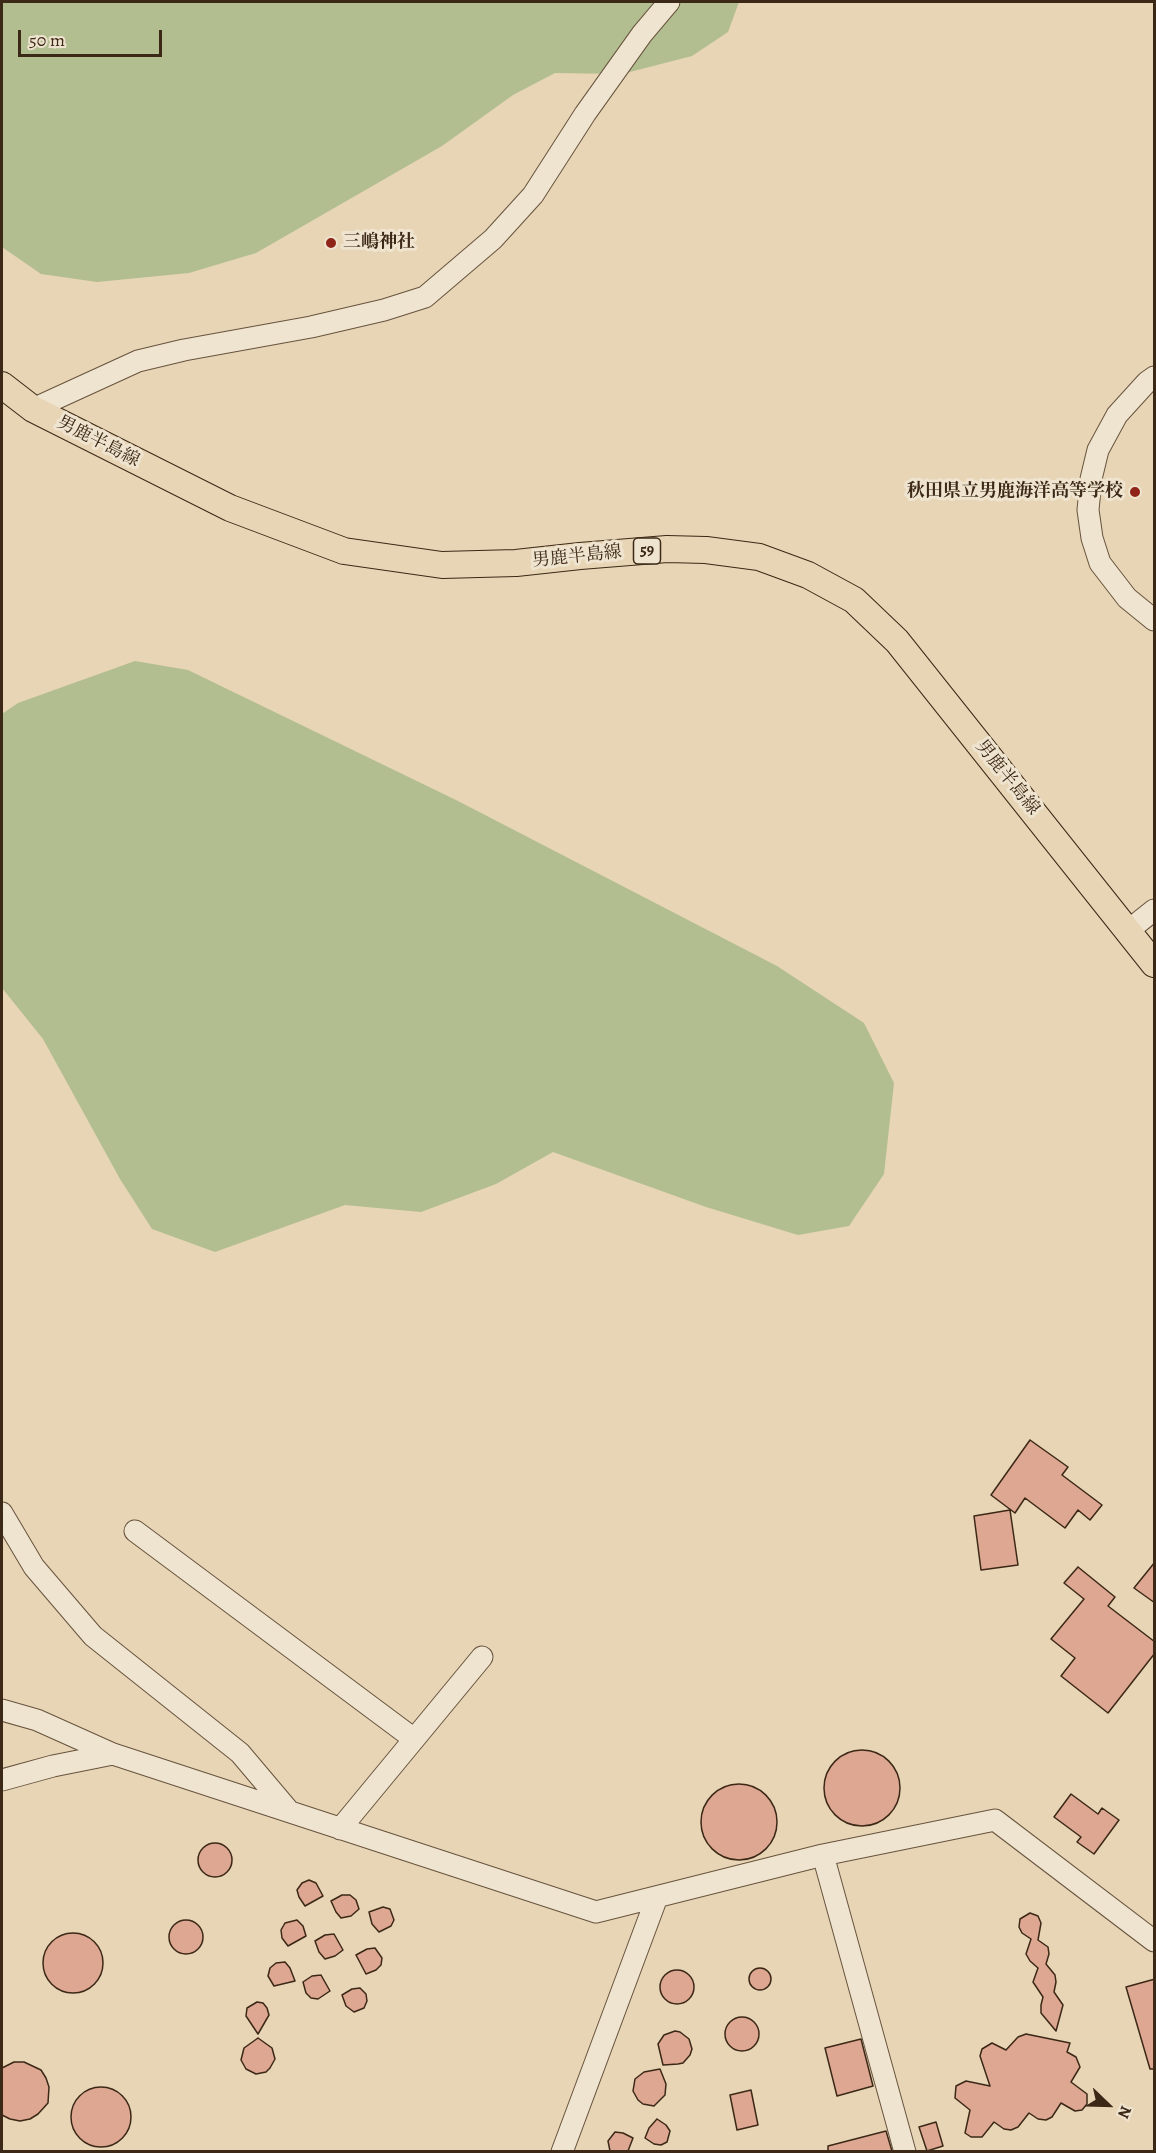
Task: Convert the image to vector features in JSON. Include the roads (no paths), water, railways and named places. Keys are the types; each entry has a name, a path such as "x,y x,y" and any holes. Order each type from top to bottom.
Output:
{"main road":[{"name":"男鹿半島線","path":"2,385 33,408 230,508 344,551 442,565 516,563 667,549 706,550 759,557 808,575 854,600 897,641 1155,964"}],"street":[{"path":"33,408 138,361 184,350 311,327 384,310 425,297 493,239 533,195 636,42 669,2"},
{"path":"1155,378 1147,382 1117,415 1098,450 1091,479 1088,510 1092,538 1100,563 1127,598 1155,620"},
{"path":"1129,930 1155,910"},
{"path":"2,1514 34,1566 93,1636 240,1753 289,1812"},
{"path":"135,1531 414,1739"},
{"path":"340,1829 482,1657"},
{"path":"2,1710 37,1720 113,1754 596,1912 824,1855 995,1820 1155,1941"},
{"path":"2,1780 53,1766 113,1754"},
{"path":"824,1855 905,2151"},
{"path":"562,2151 657,1897"}],"place":[{"name":"三嶋神社","path":"331,243"},
{"name":"秋田県立男鹿海洋高等学校","path":"1135,492"}]}
